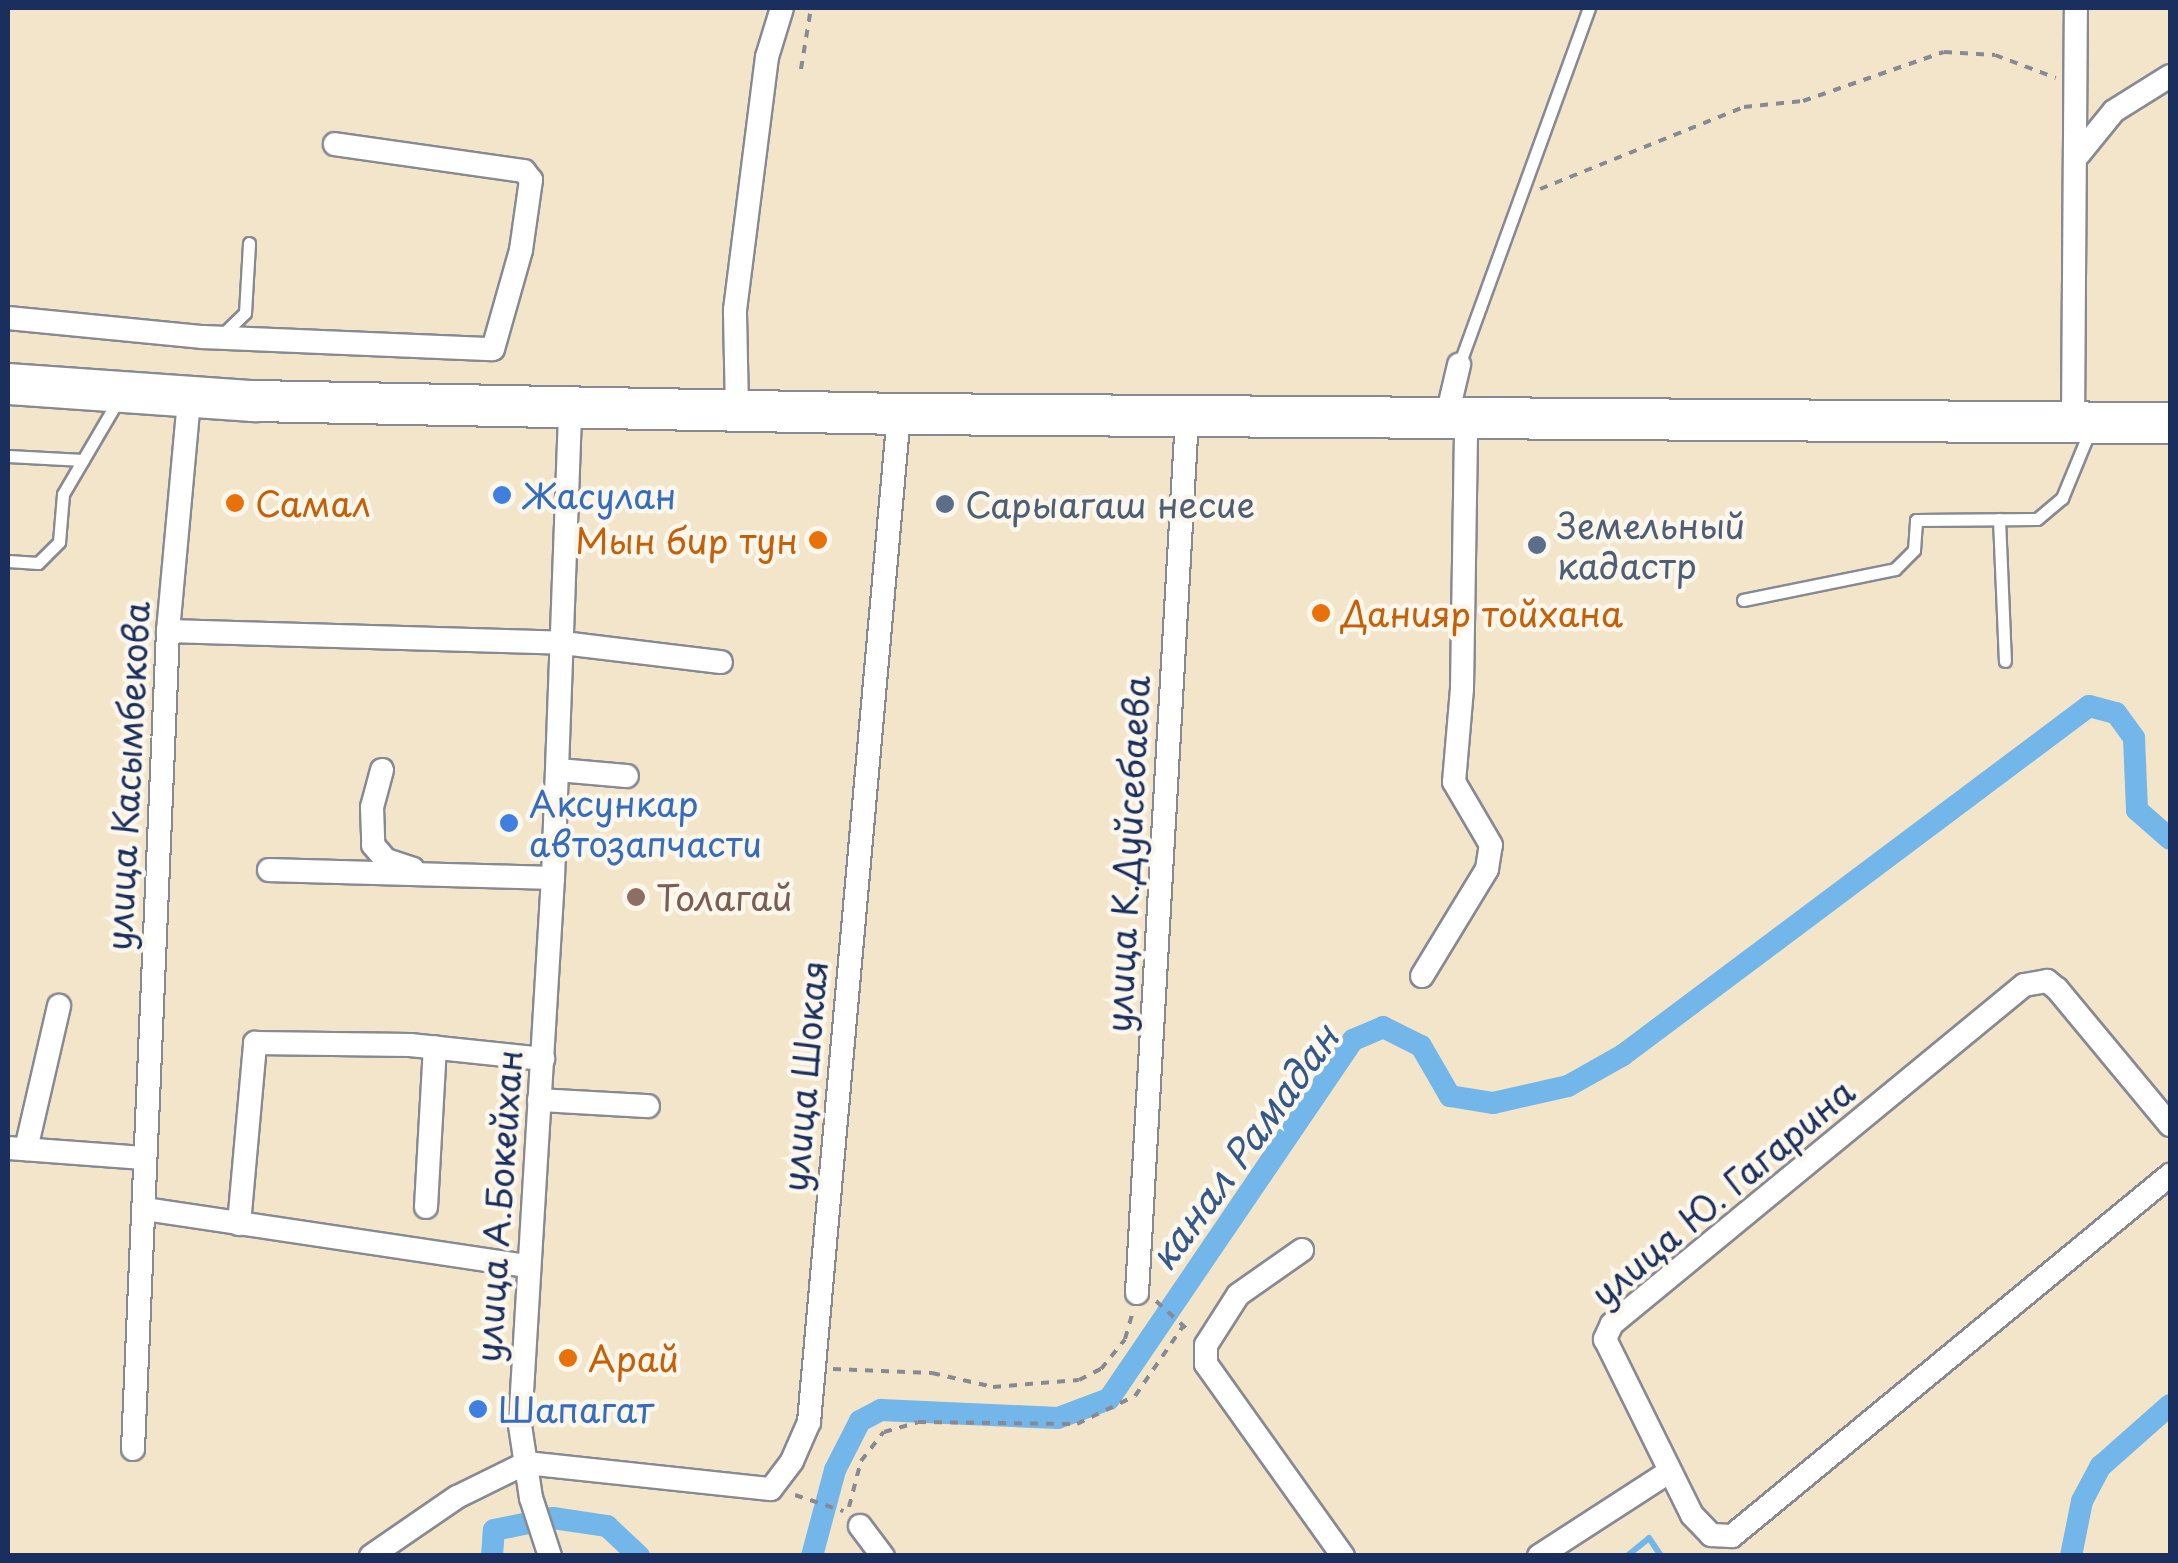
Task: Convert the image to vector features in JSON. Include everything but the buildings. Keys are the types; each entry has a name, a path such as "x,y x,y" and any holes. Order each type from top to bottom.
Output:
{"highway":[{"path":"8,384 189,398 899,414 2170,423"}],"street":[{"path":"737,410 736,310 767,56 782,8"},
{"path":"2076,8 2074,74 2083,422"},
{"path":"2079,154 2114,111 2170,76"},
{"path":"8,318 219,337 487,352 498,342 521,250 531,180 524,171 335,144"},
{"path":"1422,976 1486,869 1491,845 1454,782 1459,365"},
{"name":"улица Касымбекова","path":"133,1449 168,632 189,398"},
{"name":"улица А.Бокейхан","path":"546,1546 531,1498 520,1425 525,1266 543,1060 553,878 570,406"},
{"name":"улица Шокая","path":"526,1463 771,1489 809,1422 899,414"},
{"name":"улица К.Дуйсебаева","path":"1136,1293 1188,418"},
{"path":"168,632 562,643 721,662"},
{"path":"382,770 372,807 374,845 386,860 430,875"},
{"path":"558,770 627,776"},
{"path":"269,870 553,878"},
{"name":"улица Ю. Гагарина","path":"2170,1125 2057,988 2047,982 2024,985 1608,1330 1605,1339 1669,1472 1703,1530 1732,1536 2170,1175"},
{"path":"60,1006 17,1148 143,1158"},
{"path":"238,1224 255,1043 435,1048 543,1060"},
{"path":"426,1207 435,1048"},
{"path":"540,1100 648,1106"},
{"path":"145,1209 525,1266"},
{"path":"1302,1250 1238,1295 1206,1345 1213,1381 1343,1556"},
{"path":"371,1556 457,1497 526,1463"},
{"path":"1539,1556 1669,1472"},
{"path":"854,1520 883,1556"}],"lane":[{"path":"1459,365 1590,8"},
{"path":"219,337 245,312 249,243"},
{"path":"8,561 38,563 59,542 63,494 121,394"},
{"path":"1743,600 1895,569 1914,550 1916,520 2038,519 2062,498 2083,422"},
{"path":"8,456 83,460"},
{"path":"1999,519 2006,661"}],"path":[{"path":"801,68 811,8"},
{"path":"1522,196 1744,107 1803,101 1944,52 1995,55 2054,78 2074,74"},
{"path":"813,1369 932,1373 993,1387 1079,1380 1101,1369 1125,1339 1136,1293"},
{"path":"1164,1305 1178,1317"},
{"path":"854,1520 862,1461 884,1432 918,1422 1077,1424 1135,1396 1184,1326"},
{"path":"817,1500 839,1508"}],"waterway":[{"name":"канал Рамадан","path":"812,1556 835,1470 860,1421 881,1410 1058,1418 1109,1399 1353,1040 1383,1027 1421,1046 1450,1096 1493,1103 1568,1086 1623,1055 2089,706 2116,713 2134,738 2137,810 2170,839"},
{"name":"канал Рамадан","path":"2071,1556 2082,1501 2101,1466 2170,1405"},
{"name":"канал Рамадан","path":"492,1556 494,1530 553,1518 607,1526 639,1556"},
{"path":"1627,1556 1649,1538 1661,1556"}],"place":[{"name":"Жасулан","path":"502,495"},
{"name":"Самал","path":"235,503"},
{"name":"Сарыагаш несие","path":"945,504"},
{"name":"Мын бир тун","path":"818,540"},
{"name":"Земельный кадастр","path":"1537,545"},
{"name":"Данияр тойхана","path":"1321,613"},
{"name":"Аксункар автозапчасти","path":"509,823"},
{"name":"Толагай","path":"636,897"},
{"name":"Арай","path":"568,1358"},
{"name":"Шапагат","path":"478,1409"}]}
